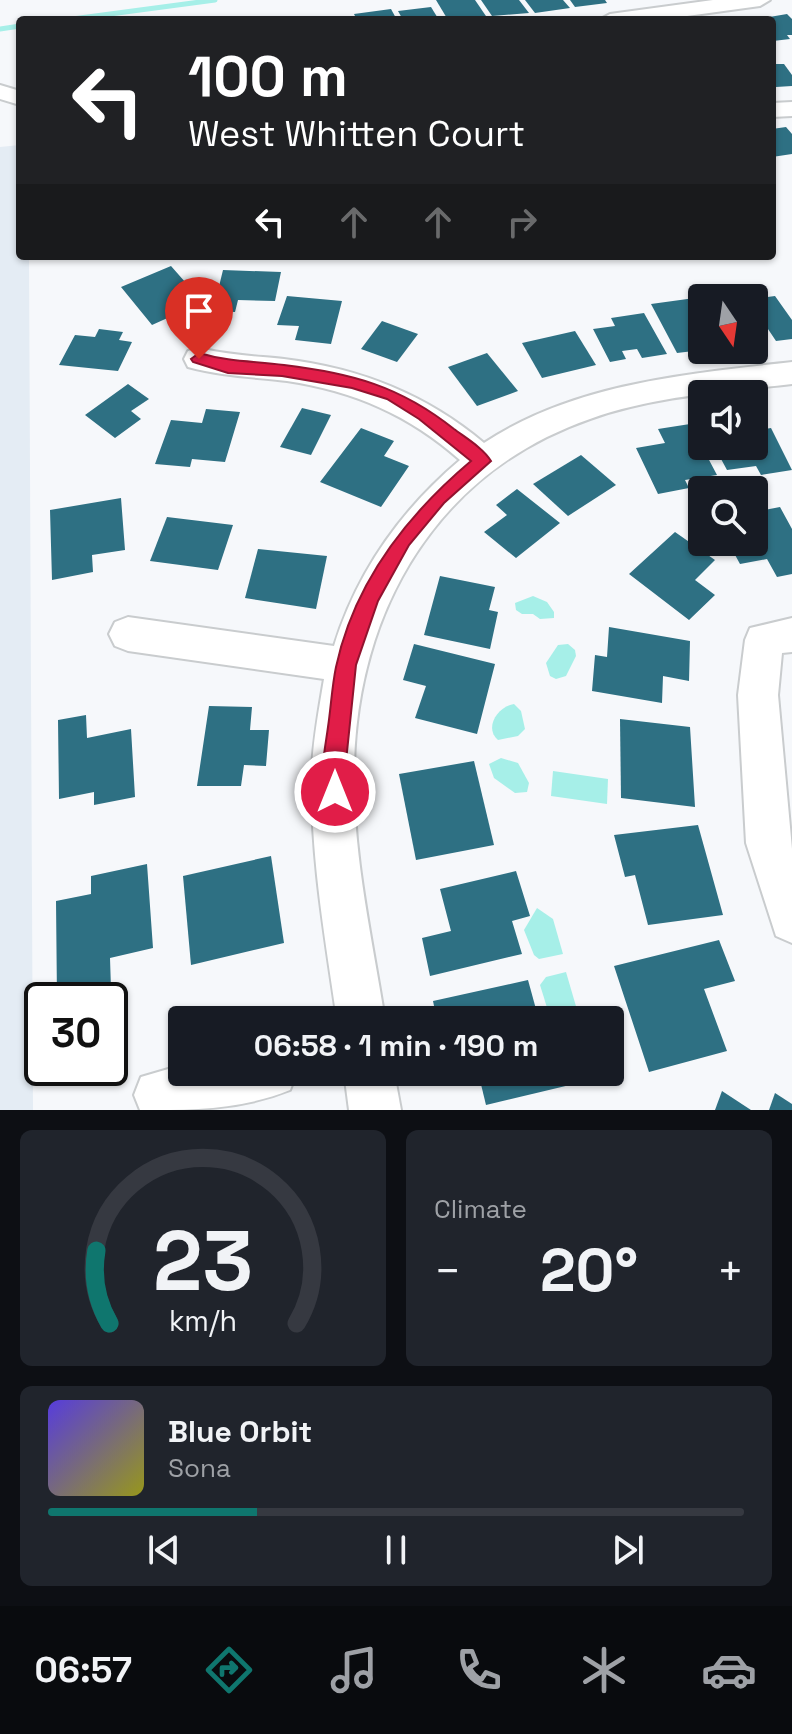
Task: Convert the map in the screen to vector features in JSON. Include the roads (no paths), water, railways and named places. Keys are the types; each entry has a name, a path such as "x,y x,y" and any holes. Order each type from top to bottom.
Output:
{"street":[{"path":"640,16 760,0"},
{"path":"199,359 228,367 282,370 353,382 392,395 425,414 483,461"},
{"path":"359,1006 340,872 333,766 346,665 369,600 403,540 438,499 483,461 548,422 614,399 664,389 792,373"},
{"path":"128,634 346,665"},
{"path":"778,637 758,695 768,843 792,920"},
{"path":"159,1095 203,1086"},
{"path":"371,1086 375,1110"}],"water":[{"path":"533,596 547,602 554,612 554,618 540,619 516,610 515,603"},
{"path":"568,644 575,650 576,656 566,676 556,679 550,676 546,663 558,645"},
{"path":"514,704 521,711 525,729 518,736 498,740 492,730 494,719 502,709"},
{"path":"501,758 518,763 529,783 527,792 515,793 494,778 489,764"},
{"path":"553,771 608,779 607,804 551,796"},
{"path":"537,908 553,919 563,954 539,959 534,955 524,930"},
{"path":"566,972 576,1006 547,1006 540,985 546,977"}],"waterway":[{"path":"95,16 215,0"},
{"path":"0,29 16,27"}]}
